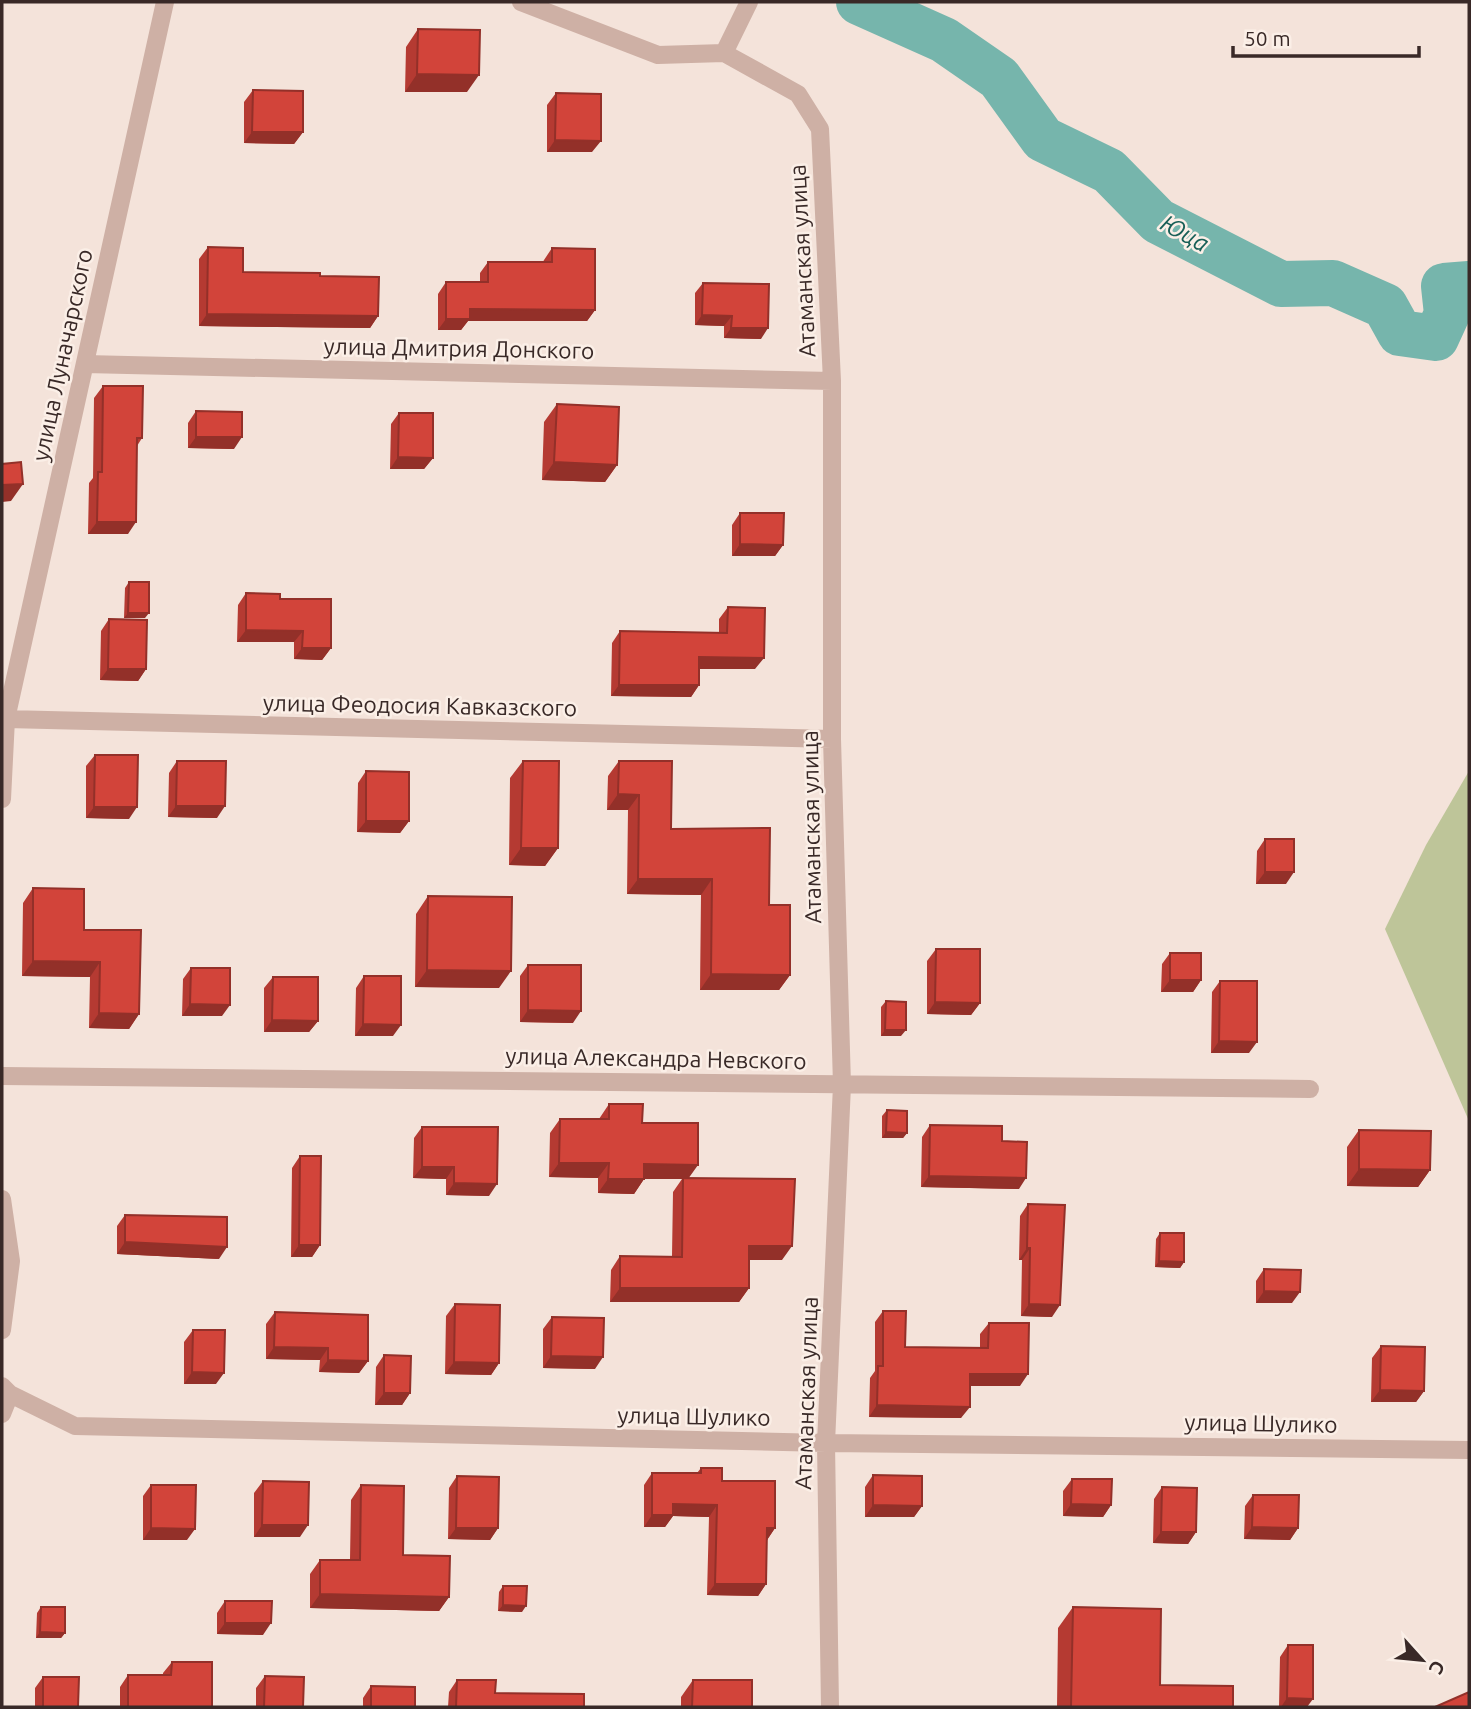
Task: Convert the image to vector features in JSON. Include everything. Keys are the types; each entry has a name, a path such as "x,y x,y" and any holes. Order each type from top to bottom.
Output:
{"street":[{"name":"улица Луначарского","path":"2,799 6,719 165,2"},
{"path":"521,2 658,55 724,53 749,2"},
{"name":"Атаманская улица","path":"724,53 798,94 820,130 832,381 832,740 842,1084 826,1443 830,1707"},
{"name":"улица Дмитрия Донского","path":"85,364 832,381"},
{"name":"улица Феодосия Кавказского","path":"6,719 832,740"},
{"name":"улица Александра Невского","path":"2,1076 1310,1088"},
{"path":"2,1199 12,1261 2,1330"},
{"path":"2,1413 6,1390"},
{"name":"улица Шулико","path":"6,1390 75,1426 826,1443 1469,1450"}],"green space":[{"path":"1469,771 1469,1121 1385,929 1426,845"}],"building":[{"path":"418,29 480,30 479,75 417,74"},
{"path":"253,90 303,91 303,132 252,132"},
{"path":"556,93 601,94 601,141 555,140"},
{"path":"208,247 243,248 243,272 379,277 378,316 207,314"},
{"path":"552,248 595,249 595,310 470,309 470,319 446,319 446,282 488,282 488,262 552,262"},
{"path":"703,283 769,284 768,328 731,328 732,316 702,315"},
{"path":"103,386 143,386 142,438 137,438 136,522 97,522 98,472 102,472"},
{"path":"557,404 619,407 617,465 554,462"},
{"path":"196,411 242,412 242,437 196,437"},
{"path":"399,413 433,413 433,458 398,457"},
{"path":"21,462 23,484 2,485 2,464"},
{"path":"740,513 784,513 783,545 740,544"},
{"path":"129,582 149,582 149,613 128,613"},
{"path":"246,593 280,594 280,599 331,599 331,648 302,648 303,631 246,630"},
{"path":"728,607 765,608 764,658 699,657 699,685 619,685 620,631 727,633"},
{"path":"109,619 147,620 146,669 108,669"},
{"path":"95,755 138,755 137,807 94,807"},
{"path":"177,761 226,761 225,806 176,806"},
{"path":"523,761 559,761 558,848 521,848"},
{"path":"619,761 672,761 671,829 770,828 769,905 790,905 790,975 711,974 712,879 638,879 639,795 618,794"},
{"path":"366,771 409,772 409,821 366,821"},
{"path":"1265,839 1294,839 1294,872 1265,872"},
{"path":"33,888 84,889 84,930 141,930 139,1014 99,1013 100,962 33,961"},
{"path":"428,896 512,897 511,971 427,970"},
{"path":"936,949 980,949 980,1003 935,1002"},
{"path":"1170,953 1201,953 1201,980 1170,980"},
{"path":"528,965 581,965 581,1011 528,1010"},
{"path":"191,968 230,968 230,1005 190,1004"},
{"path":"364,976 401,976 401,1025 363,1024"},
{"path":"273,977 318,977 318,1021 272,1020"},
{"path":"1220,981 1257,981 1257,1042 1219,1041"},
{"path":"886,1001 906,1002 906,1030 885,1030"},
{"path":"609,1104 643,1104 642,1123 698,1123 698,1165 644,1164 644,1179 608,1179 609,1163 559,1163 560,1119 609,1119"},
{"path":"887,1110 907,1111 907,1133 886,1132"},
{"path":"930,1125 1002,1126 1002,1141 1027,1142 1026,1178 929,1176"},
{"path":"422,1127 498,1127 497,1184 454,1183 454,1167 422,1167"},
{"path":"1359,1130 1431,1131 1430,1170 1359,1169"},
{"path":"300,1156 321,1156 320,1245 299,1245"},
{"path":"683,1178 795,1179 792,1246 749,1246 749,1288 620,1288 620,1256 682,1257"},
{"path":"1028,1204 1065,1205 1060,1305 1029,1304"},
{"path":"125,1215 227,1217 227,1247 125,1242"},
{"path":"1160,1233 1184,1233 1184,1262 1159,1261"},
{"path":"1264,1269 1301,1270 1300,1292 1264,1291"},
{"path":"455,1304 500,1305 499,1363 454,1362"},
{"path":"883,1311 906,1311 905,1347 988,1348 989,1323 1029,1323 1028,1374 970,1374 970,1407 877,1405 878,1366 883,1366"},
{"path":"275,1312 368,1315 368,1361 328,1360 328,1348 274,1347"},
{"path":"552,1317 604,1318 603,1357 551,1356"},
{"path":"193,1330 225,1330 224,1373 192,1372"},
{"path":"1381,1346 1425,1347 1424,1391 1380,1390"},
{"path":"384,1355 411,1356 410,1393 384,1393"},
{"path":"701,1468 722,1468 722,1481 775,1481 775,1528 767,1528 766,1584 715,1584 717,1505 673,1504 673,1515 652,1515 652,1473 701,1473"},
{"path":"873,1475 922,1476 922,1506 873,1505"},
{"path":"457,1476 499,1477 498,1528 456,1528"},
{"path":"1072,1479 1112,1479 1111,1505 1071,1504"},
{"path":"263,1481 309,1482 308,1525 262,1525"},
{"path":"151,1485 196,1485 195,1529 151,1528"},
{"path":"361,1485 404,1486 403,1555 450,1556 449,1597 320,1594 320,1560 360,1560"},
{"path":"1162,1487 1197,1488 1196,1532 1161,1532"},
{"path":"1253,1495 1299,1495 1298,1528 1252,1527"},
{"path":"503,1586 527,1586 526,1606 503,1605"},
{"path":"225,1601 272,1601 271,1623 225,1623"},
{"path":"41,1607 65,1607 65,1633 40,1632"},
{"path":"1073,1607 1161,1609 1160,1685 1233,1686 1233,1707 1071,1707"},
{"path":"1288,1645 1313,1645 1313,1699 1287,1698"},
{"path":"172,1662 212,1662 212,1707 128,1707 128,1675 171,1675"},
{"path":"265,1676 304,1677 303,1707 264,1707"},
{"path":"43,1677 79,1677 78,1707 43,1707"},
{"path":"457,1680 496,1680 495,1693 584,1694 584,1707 456,1707"},
{"path":"693,1680 752,1680 752,1707 692,1707"},
{"path":"371,1686 415,1687 415,1707 371,1707"},
{"path":"1469,1692 1469,1707 1435,1707"}],"waterway":[{"name":"Юца","path":"859,2 944,40 999,78 1043,139 1109,171 1158,221 1281,284 1333,283 1385,306 1400,333 1436,338 1447,314 1444,286 1469,284"}]}
